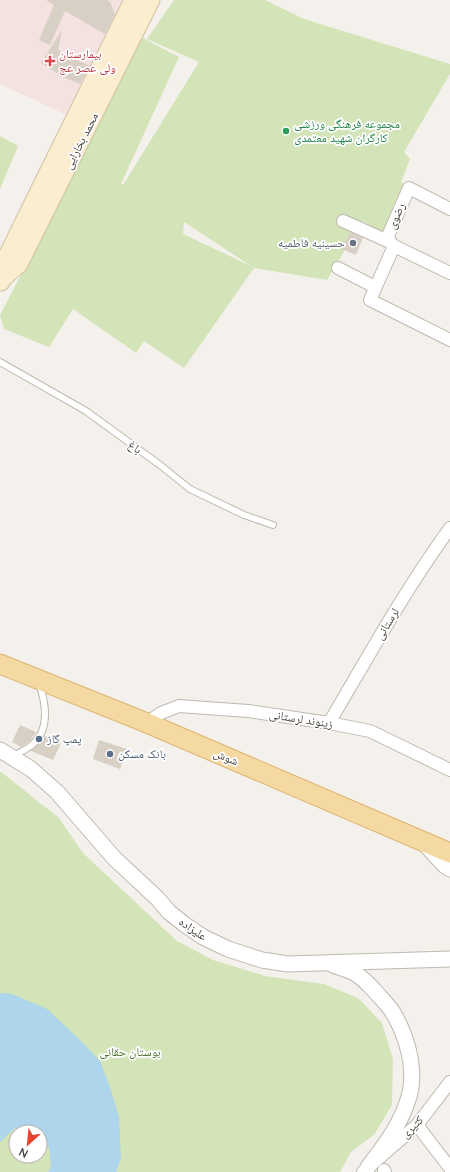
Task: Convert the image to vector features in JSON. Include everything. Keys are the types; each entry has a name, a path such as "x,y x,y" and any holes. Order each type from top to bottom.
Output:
{"main road":[{"name":"محمد بخارایی","path":"1,279 7,256 133,0"},
{"name":"محمد بخارایی","path":"1,279 19,264 152,0"},
{"name":"شوش","path":"0,664 147,723 450,853"}],"street":[{"name":"رضوی","path":"450,209 408,188 388,236 392,244 370,300 450,340"},
{"path":"342,221 450,273"},
{"path":"338,268 375,287"},
{"name":"لرستانی","path":"329,723 388,622 420,571 450,528"},
{"name":"زینوند لرستانی","path":"147,723 161,713 179,706 248,711 329,723 370,731 450,770"},
{"name":"علیزاده","path":"0,750 43,778 114,858 157,898 169,912 202,937 228,949 262,960 288,964 450,959"},
{"path":"424,842 444,865 450,869"},
{"path":"329,963 356,974 379,996 392,1011 410,1056 412,1073 410,1092 406,1106 390,1138 366,1169"},
{"name":"کثیری","path":"366,1169 417,1126 450,1084"},
{"path":"417,1126 450,1168"}],"lane":[{"name":"باغ","path":"0,362 86,411 160,465 190,489 244,516 273,526"},
{"path":"19,753 33,744 44,727 45,714 43,694 38,680"}],"shaded area":[{"name":"بیمارستان ولی عصر عج","path":"0,0 128,0 73,118 0,84"}],"green space":[{"name":"مجموعه فرهنگی ورزشی کارگران شهید معتمدی","path":"174,0 265,0 304,19 450,64 450,74 404,152 410,159 401,182 405,184 384,235 363,220 327,280 254,268 184,368 144,341 136,353 73,309 49,347 4,329 0,315 141,37 179,57 121,184 123,185 199,62 147,39","holes":["184,222 251,266 183,234"]},
{"path":"0,136 18,146 0,189"},
{"name":"بوستان حقانی","path":"0,771 59,818 83,853 177,941 213,960 265,976 324,984 358,998 382,1023 393,1059 392,1105 374,1135 351,1152 340,1172 0,1172"}],"water":[{"path":"0,993 12,994 47,1009 100,1061 119,1117 121,1158 116,1172 48,1172 51,1167 48,1146 48,1124 8,1124 8,1135 0,1142"}],"building":[{"path":"46,0 107,0 110,2 115,14 105,34 65,11 50,45 39,40 54,5"},
{"path":"62,30 58,50 90,66 80,84 63,77 41,63"},
{"name":"حسینیه فاطمیه","path":"350,232 363,238 356,255 342,249"},
{"path":"20,725 36,732 30,741 21,747 12,742"},
{"path":"45,736 61,743 53,760 31,751 42,741"},
{"name":"بانک مسکن","path":"99,740 127,749 120,769 93,759"}],"place":[{"name":"بیمارستان ولی عصر عج","path":"50,61"},
{"name":"مجموعه فرهنگی ورزشی کارگران شهید معتمدی","path":"286,131"},
{"name":"حسینیه فاطمیه","path":"353,243"},
{"name":"پمپ گاز","path":"39,739"},
{"name":"بانک مسکن","path":"110,754"}]}
